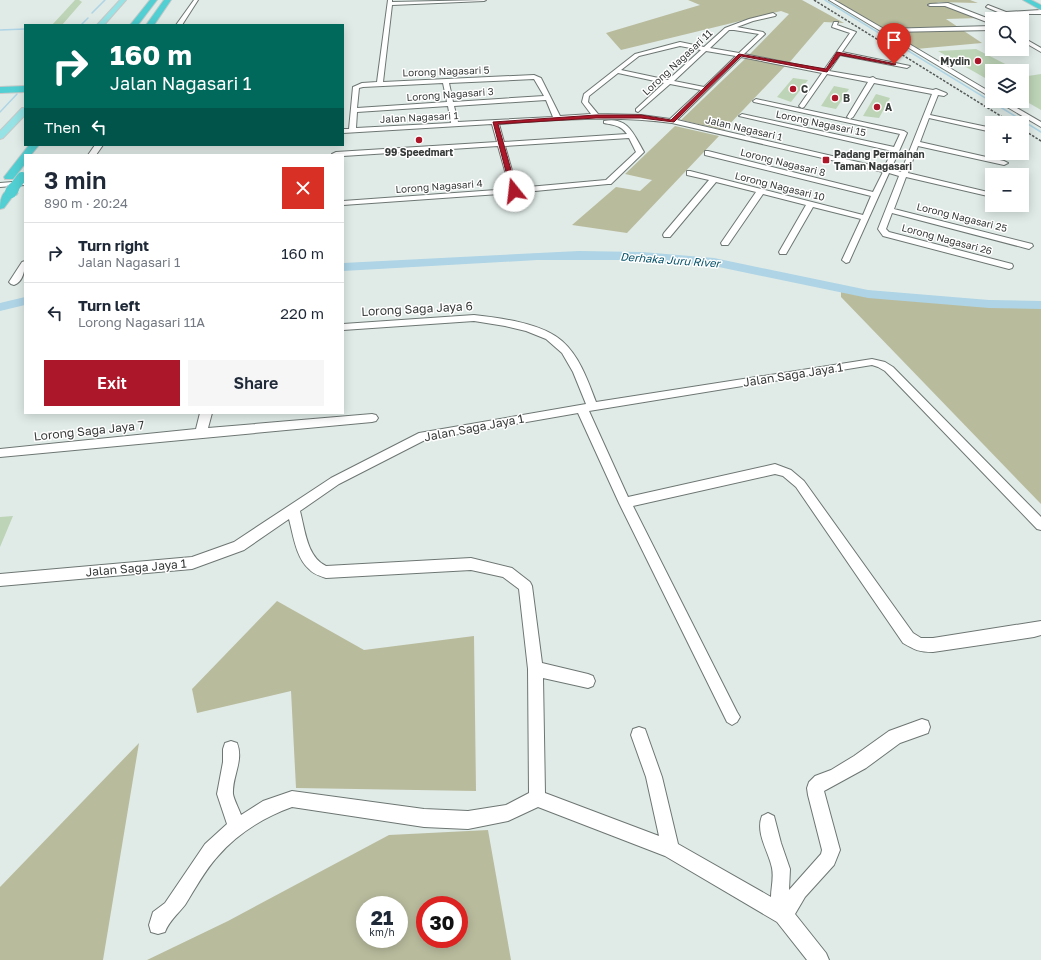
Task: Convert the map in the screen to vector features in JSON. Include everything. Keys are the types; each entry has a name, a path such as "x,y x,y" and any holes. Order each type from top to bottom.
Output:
{"highway":[{"path":"138,23 137,16 148,0"},
{"path":"138,23 154,0"},
{"path":"138,23 161,0"},
{"path":"151,24 168,0"},
{"path":"1026,0 1040,12"},
{"path":"1034,0 1041,4"},
{"path":"0,90 24,89"},
{"path":"0,206 9,177 24,158"},
{"path":"5,191 24,178"}],"main road":[{"path":"101,24 123,0"},
{"path":"109,24 130,0"},
{"path":"110,15 118,14"},
{"path":"0,136 24,111"}],"street":[{"path":"181,24 196,0"},
{"path":"380,84 390,2 484,0"},
{"path":"830,0 985,92"},
{"path":"930,5 946,4 985,19"},
{"path":"988,6 1003,12"},
{"path":"1029,12 1040,12"},
{"name":"Lorong Nagasari 11","path":"638,110 723,32 729,28 751,20 773,15"},
{"path":"970,22 985,25"},
{"path":"802,106 854,32 834,26 836,23"},
{"path":"959,23 981,36"},
{"name":"Lorong Nagasari 11","path":"729,28 762,34 740,55"},
{"path":"881,31 985,28"},
{"path":"596,116 585,102 586,95 637,55 680,44 873,79 936,91 944,94"},
{"path":"1030,44 1041,50"},
{"path":"838,53 907,66"},
{"path":"672,121 740,55"},
{"path":"616,71 705,90"},
{"name":"Lorong Nagasari 5","path":"354,110 356,87 380,84 534,77 538,78 547,98"},
{"path":"850,117 873,79"},
{"path":"446,81 456,129 450,133"},
{"path":"890,210 936,91"},
{"path":"547,98 558,119"},
{"name":"Lorong Nagasari 3","path":"354,110 547,98"},
{"path":"756,101 904,133 846,260"},
{"path":"1012,108 1041,125"},
{"name":"Jalan Nagasari 1","path":"344,132 352,128 454,118 592,109 638,110 678,116"},
{"path":"344,125 352,128 354,110"},
{"name":"Jalan Nagasari 1","path":"352,128 456,129 493,127 596,116 641,116 672,121 985,193"},
{"name":"Lorong Nagasari 15","path":"742,116 896,150"},
{"path":"927,116 985,128"},
{"path":"336,154 501,144 631,136 626,126 613,122 493,127 501,144 514,191"},
{"name":"Lorong Nagasari 4","path":"344,202 514,191 608,182 640,152 631,136"},
{"path":"916,143 1004,163"},
{"name":"Lorong Nagasari 8","path":"708,153 876,195"},
{"name":"Lorong Nagasari 10","path":"690,173 866,218"},
{"path":"0,185 24,178"},
{"path":"667,236 714,179"},
{"path":"725,243 761,191"},
{"path":"783,252 811,204"},
{"name":"Lorong Nagasari 26","path":"890,210 882,229 886,234 1009,266"},
{"name":"Lorong Nagasari 25","path":"890,210 1029,246"},
{"path":"14,282 24,266"},
{"name":"Lorong Saga Jaya 6","path":"344,326 474,318 489,319 535,331 556,342 577,368 587,408 626,503 732,718"},
{"name":"Jalan Saga Jaya 1","path":"0,580 192,564 239,546 335,481 423,436 872,362 881,364 889,369 1041,525"},
{"path":"200,432 206,414"},
{"name":"Lorong Saga Jaya 7","path":"0,453 200,432 372,418"},
{"path":"626,503 775,469 787,473 800,484 908,638 919,645 932,645 1041,628"},
{"path":"293,510 300,530 305,555 310,563 326,572 471,564 507,572 525,586 535,669 536,798"},
{"path":"535,669 588,681"},
{"path":"784,915 799,891 828,859 831,850 815,788 821,782 835,777 860,762 895,737 922,727"},
{"path":"639,735 654,774 670,849"},
{"path":"231,749 231,762 225,794 237,827"},
{"path":"158,925 160,919 171,909 211,850 237,827 269,806 292,799 424,818 468,820 508,813 536,798 670,849 784,915 819,960"},
{"path":"768,822 781,870 780,896 784,915"}],"green space":[{"path":"688,0 802,0 844,23 824,22 789,63 749,55 789,14 781,11 621,50 606,33 700,5"},
{"path":"970,0 978,3 936,2 979,18 946,19 982,43 916,49 836,1"},
{"path":"746,58 785,66 724,130 681,120"},
{"path":"675,126 719,136 627,233 572,225 616,187 640,191 652,180 625,174"},
{"path":"841,292 873,297 1041,306 1041,504 841,297"},
{"path":"277,601 364,650 474,636 476,791 296,788 291,691 197,713 192,689"},
{"path":"139,743 103,960 0,960 0,887"},
{"path":"488,830 511,960 147,960 228,921 389,835"}],"building":[{"path":"75,0 82,2 63,24 53,24"},
{"name":"Mydin","path":"976,49 985,54 985,56 990,56 1005,64 985,64 985,78 938,51"},
{"path":"1041,74 1041,110 1029,103 1029,76"},
{"name":"C","path":"793,78 808,80 791,102 777,97"},
{"name":"B","path":"834,86 849,89 836,109 821,106"},
{"name":"A","path":"876,94 890,98 879,118 863,116"},
{"path":"13,516 0,547 0,517"}],"waterway":[{"path":"92,13 105,0"},
{"path":"825,0 1041,132"},
{"path":"82,24 88,18"},
{"path":"0,30 24,29"},
{"path":"0,112 17,94"},
{"name":"Derhaka Juru River","path":"344,267 537,256 642,256 714,262 868,294 989,304 1041,305"},
{"name":"Derhaka Juru River","path":"0,307 24,301"}],"railway":[{"path":"814,0 1001,116"},
{"path":"1029,133 1041,141"}],"place":[{"name":"Mydin","path":"978,61"},
{"name":"C","path":"793,89"},
{"name":"B","path":"835,98"},
{"name":"A","path":"877,107"},
{"name":"99 Speedmart","path":"419,140"},
{"name":"Padang Permainan Taman Nagasari","path":"826,160"}],"route":[{"path":"514,191 495,123 596,116 641,116 672,121 740,55 827,71 838,53 894,64"}]}
